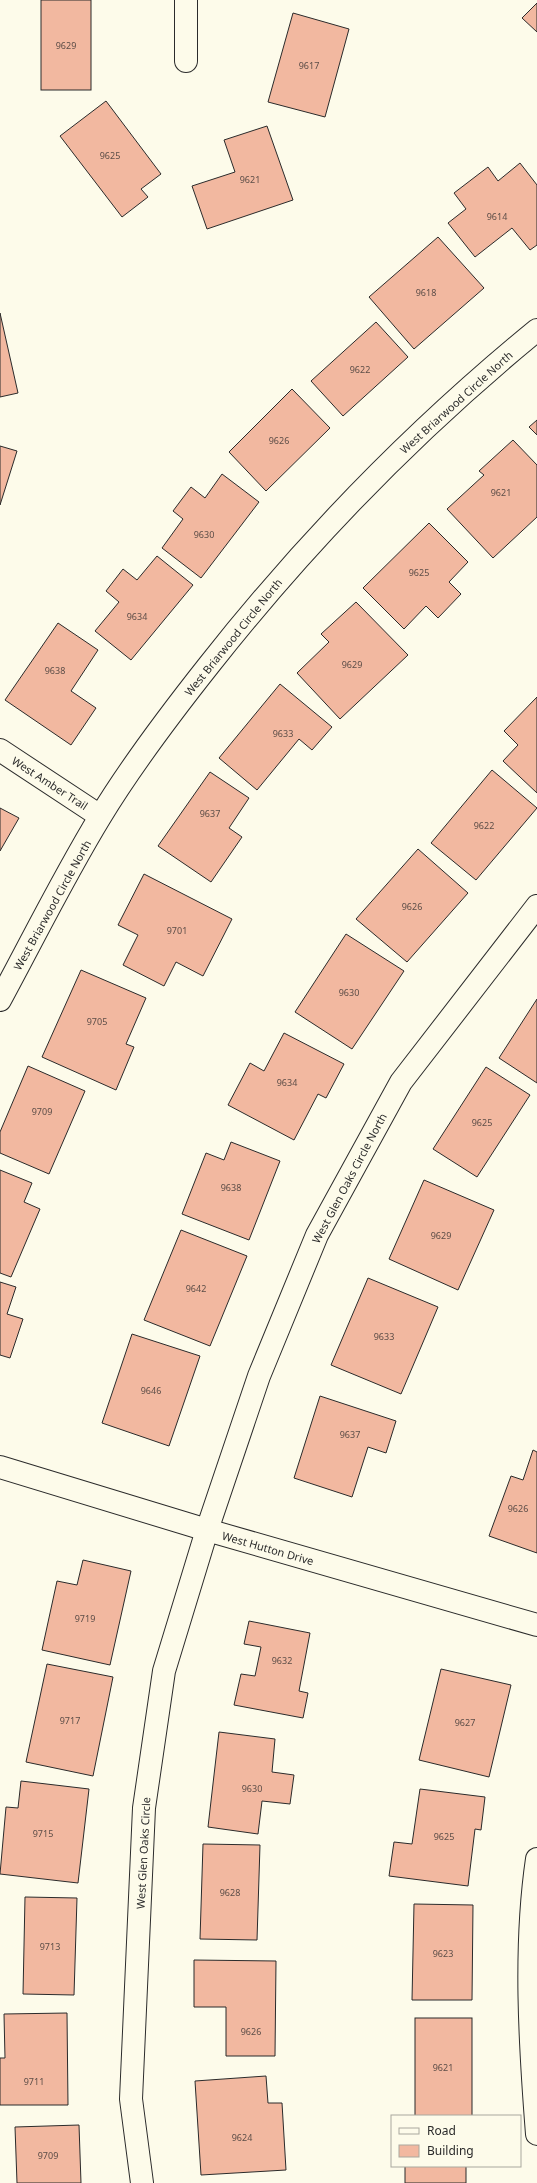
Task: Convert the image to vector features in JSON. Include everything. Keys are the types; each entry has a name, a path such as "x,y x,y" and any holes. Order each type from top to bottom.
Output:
{"street":[{"path":"186,0 186,61"},
{"name":"West Briarwood Circle North","path":"0,1000 100,816 185,696 279,580 392,460 451,404 537,330"},
{"name":"West Amber Trail","path":"0,750 100,816"},
{"name":"West Glen Oaks Circle North","path":"207,1530 259,1376 317,1235 401,1082 537,906"},
{"name":"West Hutton Drive","path":"0,1467 207,1530 537,1625"},
{"name":"West Glen Oaks Circle","path":"142,2183 132,2099 144,1808 164,1671 207,1530"},
{"path":"537,1860 531,1899 531,2052 537,2134"}],"building":[{"path":"41,0 91,0 91,90 41,90"},
{"path":"537,3 537,32 522,18"},
{"path":"293,13 349,29 325,117 268,102"},
{"path":"106,101 161,174 141,189 148,197 122,217 60,136"},
{"path":"267,126 293,200 207,229 192,186 235,172 224,140"},
{"path":"520,163 537,185 537,245 530,250 512,228 475,257 448,223 466,209 454,193 488,167 498,181"},
{"path":"438,237 484,288 414,349 369,297"},
{"path":"0,313 18,393 0,397"},
{"path":"376,322 408,357 343,416 311,381"},
{"path":"292,389 330,428 266,491 229,452"},
{"path":"537,420 537,435 529,427"},
{"path":"513,440 537,465 537,517 493,558 447,509 484,475 479,471"},
{"path":"0,446 17,451 0,505"},
{"path":"222,474 259,502 201,578 162,548 183,519 173,511 191,487 205,498"},
{"path":"429,523 468,562 449,582 461,594 438,618 426,606 404,629 363,588"},
{"path":"157,556 193,585 131,660 95,631 119,602 106,591 123,569 137,580"},
{"path":"356,602 408,655 340,719 297,673 329,642 321,634"},
{"path":"58,623 98,650 71,691 96,708 71,745 5,700"},
{"path":"280,684 332,727 312,750 299,739 257,790 219,758"},
{"path":"537,697 537,793 503,761 518,745 504,731"},
{"path":"492,770 537,808 476,880 431,843"},
{"path":"210,772 249,798 229,828 242,837 211,882 158,846"},
{"path":"0,808 19,818 0,851"},
{"path":"418,849 468,893 407,962 356,919"},
{"path":"144,874 232,919 203,976 176,962 164,986 123,965 138,935 118,925"},
{"path":"346,934 404,971 352,1049 295,1012"},
{"path":"81,970 146,998 126,1044 134,1047 116,1090 42,1057"},
{"path":"537,999 537,1083 499,1058"},
{"path":"284,1033 344,1064 326,1098 318,1094 294,1140 228,1105 250,1063 264,1071"},
{"path":"28,1066 85,1091 49,1174 0,1153 0,1132"},
{"path":"486,1067 530,1095 477,1177 433,1149"},
{"path":"231,1142 280,1161 249,1240 182,1214 206,1153 224,1160"},
{"path":"0,1170 32,1183 24,1202 40,1209 11,1277 0,1273"},
{"path":"424,1180 494,1210 458,1290 389,1259"},
{"path":"181,1230 247,1256 210,1346 144,1320"},
{"path":"368,1278 438,1307 401,1394 331,1365"},
{"path":"0,1282 16,1287 7,1314 23,1319 10,1358 0,1355"},
{"path":"132,1334 200,1356 169,1446 102,1423"},
{"path":"320,1396 396,1421 386,1453 368,1447 352,1497 294,1478"},
{"path":"533,1450 537,1452 537,1553 489,1536 511,1476 523,1480"},
{"path":"83,1560 131,1571 110,1665 42,1650 57,1581 77,1585"},
{"path":"249,1621 310,1633 299,1691 308,1693 303,1718 234,1705 241,1674 255,1676 261,1647 244,1644"},
{"path":"47,1664 113,1677 93,1776 26,1762"},
{"path":"441,1669 511,1685 489,1777 419,1760"},
{"path":"219,1732 275,1739 272,1772 294,1775 290,1804 262,1801 258,1834 208,1827"},
{"path":"21,1781 89,1789 78,1883 0,1874 6,1807 18,1808"},
{"path":"420,1789 485,1797 481,1830 475,1829 468,1886 389,1876 394,1842 412,1844"},
{"path":"203,1844 260,1845 257,1940 200,1939"},
{"path":"25,1897 77,1898 74,1995 23,1994"},
{"path":"414,1904 473,1905 472,2000 412,2000"},
{"path":"194,1960 276,1961 275,2056 226,2056 226,2007 194,2007"},
{"path":"67,2013 68,2105 0,2105 0,2058 5,2058 4,2014"},
{"path":"415,2018 472,2018 472,2115 415,2115"},
{"path":"266,2076 268,2103 282,2103 286,2170 201,2175 195,2081"},
{"path":"79,2125 81,2183 17,2183 15,2127"},
{"path":"405,2167 466,2167 466,2183 405,2183"}]}
